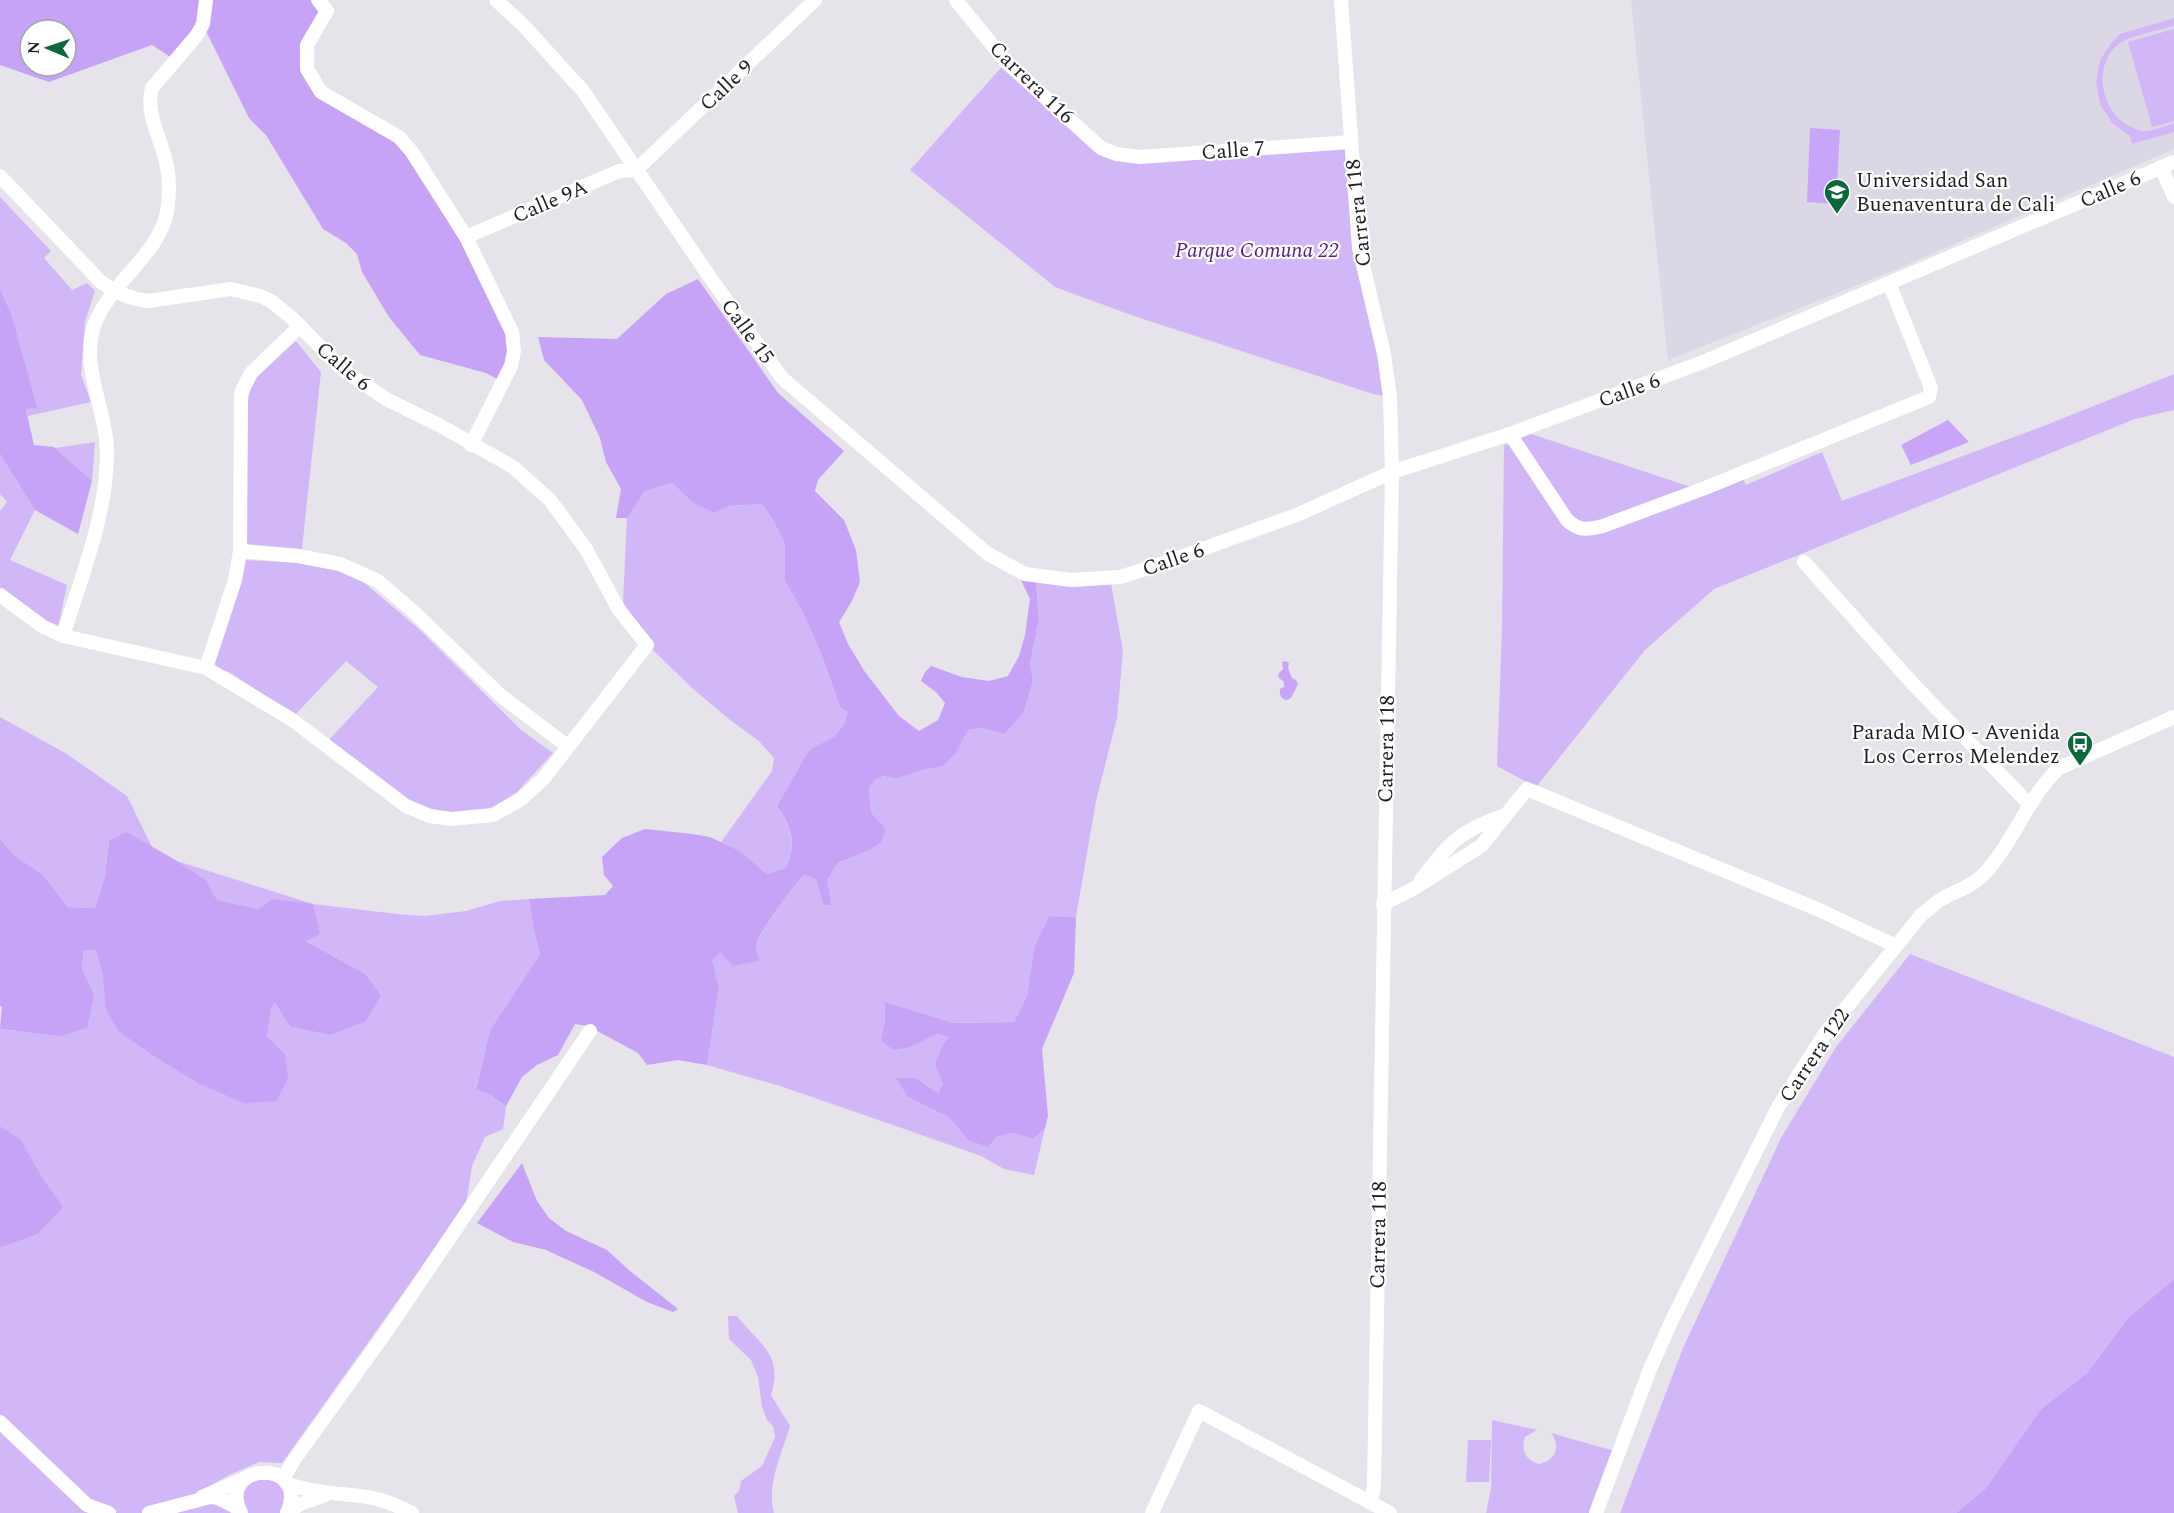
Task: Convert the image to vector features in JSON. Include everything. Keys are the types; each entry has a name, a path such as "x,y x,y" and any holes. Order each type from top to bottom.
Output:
{"street":[{"path":"63,636 93,537 107,477 105,430 90,362 94,327 106,299 147,252 166,215 169,191 168,167 152,119 150,96 152,88 197,35 203,24 206,0"},
{"path":"318,0 327,11 307,45 307,69 321,92 399,137 412,152 466,237 512,332 514,351 511,366 471,445"},
{"name":"Calle 15","path":"496,0 524,26 583,91 706,273 782,378 988,554 1025,574 1071,580"},
{"name":"Calle 9","path":"636,170 815,0"},
{"name":"Carrera 116","path":"956,0 1006,62 1101,148 1116,154"},
{"name":"Carrera 118","path":"1341,0 1359,248 1384,354 1390,397 1392,472 1374,1486 1371,1502"},
{"name":"Calle 7","path":"1116,154 1140,157 1350,142"},
{"path":"2168,164 2174,197"},
{"name":"Calle 6","path":"1071,580 1120,577 1164,563 1299,514 1392,472 1510,434 1703,362 2168,164"},
{"name":"Calle 9A","path":"466,237 619,171 636,170"},
{"name":"Calle 6","path":"0,176 101,282 113,290 134,299 148,301 231,290 246,292 271,301 342,369 386,399 441,426 513,467 550,500 586,549 619,610 647,645 567,746"},
{"path":"1510,434 1567,520 1578,529 1603,526 1716,484 1929,397 1931,388 1889,283"},
{"path":"206,668 235,580 240,551 241,393 251,373 299,327"},
{"path":"0,594 42,626 63,636 206,668 291,719 406,806 430,816 451,819 493,815 520,800 544,778 567,746 500,695 415,613 378,581 340,564 298,556 240,551"},
{"path":"1804,562 1913,684 2030,805"},
{"name":"Carrera 122","path":"1596,1513 1650,1369 1672,1320 1778,1107 1824,1035 1922,914 1941,899 1965,888 1982,876 1996,860 2046,780 2059,768 2174,717"},
{"path":"1383,904 1413,889 1481,846 1527,789 1817,909 1896,946"},
{"path":"1413,889 1458,836 1492,819 1508,814"},
{"path":"281,1479 386,1332 590,1031"},
{"path":"1152,1513 1199,1411 1390,1513"},
{"path":"0,1422 87,1505 109,1513"},
{"path":"149,1513 198,1499 260,1472 333,1494 368,1497 387,1502 412,1513"},
{"path":"240,1511 237,1496 246,1478"},
{"path":"281,1479 291,1498 287,1513"},
{"path":"287,1513 318,1496 333,1494"},
{"path":"198,1499 219,1498 240,1511"}],"shaded area":[{"path":"0,0 318,0 327,11 307,45 307,69 321,92 412,152 512,332 503,382 486,373 420,355 389,317 362,272 357,254 346,243 323,229 266,135 249,118 203,25 175,60 152,45 78,72 78,18 18,18 18,71 0,65"},
{"name":"Universidad San Buenaventura de Cali","path":"1631,0 2174,0 2174,149 1885,274 1668,360"},
{"path":"37,78 60,78 49,82"},
{"path":"1810,128 1840,130 1836,204 1807,202"},
{"path":"698,279 778,393 844,451 818,480 815,491 844,520 856,550 860,582 839,622 848,644 865,672 899,716 919,731 938,720 945,703 936,692 921,681 931,666 962,677 989,681 1008,676 1019,656 1025,635 1030,599 1020,578 1036,581 1039,619 1030,664 1033,681 1024,712 1005,734 980,728 968,730 956,753 943,766 896,779 884,776 875,780 869,788 871,812 886,829 881,842 869,850 838,863 827,880 831,905 823,905 816,879 804,875 784,899 762,932 756,947 759,961 733,966 720,952 712,960 719,988 707,1065 678,1060 647,1065 638,1053 588,1026 575,1024 558,1055 537,1065 522,1077 506,1106 489,1094 476,1089 490,1030 540,954 529,899 605,895 613,886 604,875 602,857 622,838 645,829 710,837 740,851 767,874 786,868 792,843 790,829 777,806 809,750 835,736 845,723 848,712 840,707 821,653 785,581 785,544 762,504 728,506 714,513 692,502 672,483 645,491 627,518 616,518 621,489 606,462 600,438 582,400 544,360 538,337 617,339 666,294"},
{"path":"0,288 12,316 37,408 26,409 34,445 54,447 92,481 78,534 35,510 0,454"},
{"path":"1948,420 1969,442 1911,465 1901,445"},
{"path":"1282,662 1289,663 1288,668 1292,678 1298,684 1291,698 1287,700 1280,695 1284,682 1278,677 1283,669"},
{"path":"127,832 206,880 217,900 259,909 272,899 313,904 320,934 306,941 364,973 381,995 366,1021 330,1035 290,1027 275,1002 271,1009 267,1036 285,1054 288,1078 277,1101 244,1103 199,1084 120,1033 106,1010 103,977 96,950 84,950 82,969 94,995 87,1028 61,1036 0,1029 2,1007 0,1006 0,839 14,855 43,875 68,907 95,908 105,876 109,840"},
{"path":"1049,916 1076,917 1074,973 1042,1049 1048,1116 1045,1128 1033,1139 1014,1133 997,1136 988,1147 968,1140 950,1118 908,1097 896,1078 916,1078 938,1093 943,1083 935,1064 942,1046 949,1037 937,1034 911,1047 893,1050 881,1040 885,1002 954,1023 1014,1022 1027,996 1034,947"},
{"path":"0,1126 21,1140 43,1179 63,1207 38,1234 0,1248"},
{"path":"522,1163 537,1201 549,1218 566,1231 607,1250 678,1309 673,1312 647,1302 594,1272 546,1250 513,1242 477,1223"},
{"path":"2174,1279 2174,1513 1956,1513 1985,1489 2041,1409 2088,1372 2128,1318"}],"green space":[{"path":"2174,18 2174,26 2120,43 2111,52 2106,62 2103,86 2111,110 2119,119 2129,126 2145,131 2174,123 2174,132 2132,144 2130,136 2112,123 2100,104 2096,82 2100,60 2120,34"},
{"path":"2174,29 2174,121 2152,127 2128,42"},
{"name":"Parque Comuna 22","path":"1006,62 1116,154 1350,142 1359,248 1390,397 1373,394 1131,315 1055,287 910,170"},
{"path":"0,197 51,251 44,258 72,290 87,283 95,291 85,322 81,375 91,402 28,416 26,408 36,408 12,316 0,288"},
{"path":"296,341 321,372 302,549 245,544 245,416 252,381"},
{"path":"2174,374 2174,410 2135,419 1714,589 1645,650 1536,787 1497,766 1502,627 1504,445 1531,434 1697,489 1739,471 1746,485 1822,452 1842,501 2046,425"},
{"path":"95,442 92,481 55,448"},
{"path":"0,454 35,510 10,560 67,585 58,627 46,623 0,591 0,511 7,502 0,494"},
{"path":"672,483 692,502 728,506 762,504 785,544 785,581 821,653 840,707 849,712 845,723 835,736 809,750 777,806 789,828 791,850 786,868 767,874 740,851 721,842 772,771 774,758 759,741 692,688 654,651 623,602 627,518 645,491"},
{"path":"246,560 302,563 354,574 419,629 520,729 553,753 518,791 487,811 437,814 411,802 328,741 378,687 346,661 295,715 229,672 212,667"},
{"path":"1036,581 1075,587 1111,583 1123,651 1117,718 1096,801 1076,917 1049,916 1034,947 1027,996 1014,1022 954,1023 885,1002 881,1040 911,1047 937,1034 949,1037 943,1083 938,1093 916,1078 908,1097 950,1118 968,1140 1014,1133 1033,1139 1045,1128 1034,1175 1004,1169 981,1156 893,1125 780,1086 707,1065 719,988 711,960 720,951 758,961 756,947 758,940 769,921 804,875 816,879 823,905 827,880 838,863 853,857 886,829 871,812 869,788 875,780 884,776 896,779 943,766 956,753 968,730 980,728 1005,734 1024,712 1033,681 1030,664 1039,619"},
{"path":"0,717 67,754 127,796 152,847 127,832 109,840 105,876 95,908 68,907 43,875 14,855 0,839"},
{"path":"177,861 313,904 397,914 425,916 466,911 500,901 529,899 540,954 490,1030 476,1088 506,1106 503,1129 485,1137 472,1166 466,1205 282,1463 259,1462 210,1486 217,1506 234,1513 0,1513 0,1248 38,1234 62,1207 21,1141 0,1126 0,1029 15,1031 94,996 82,969 84,950 96,950 120,1033 199,1084 285,1054 267,1036 271,1009 275,1001 290,1027 330,1035 364,973 305,940 259,909 217,900 206,880"},
{"path":"1910,954 2174,1057 2174,1279 2128,1318 2088,1372 2041,1409 1985,1489 1956,1513 1620,1513 1683,1348 1781,1138 1836,1047"},
{"path":"728,1316 737,1316 767,1351 774,1370 771,1395 790,1426 773,1480 774,1513 738,1513 734,1496 739,1491 741,1481 762,1466 775,1437 773,1426 767,1420 762,1407 758,1377 751,1360 729,1339"},
{"path":"1492,1420 1537,1430 1525,1437 1524,1446 1527,1457 1539,1464 1549,1460 1555,1452 1556,1443 1551,1433 1618,1452 1596,1513 1486,1513 1491,1489"},
{"path":"1468,1440 1491,1440 1489,1482 1466,1482"},
{"path":"246,1478 283,1479 287,1513 241,1513 239,1509"}],"place":[{"name":"Universidad San Buenaventura de Cali","path":"1837,215"},
{"name":"Parada MIO - Avenida Los Cerros Melendez","path":"2080,767"}]}
